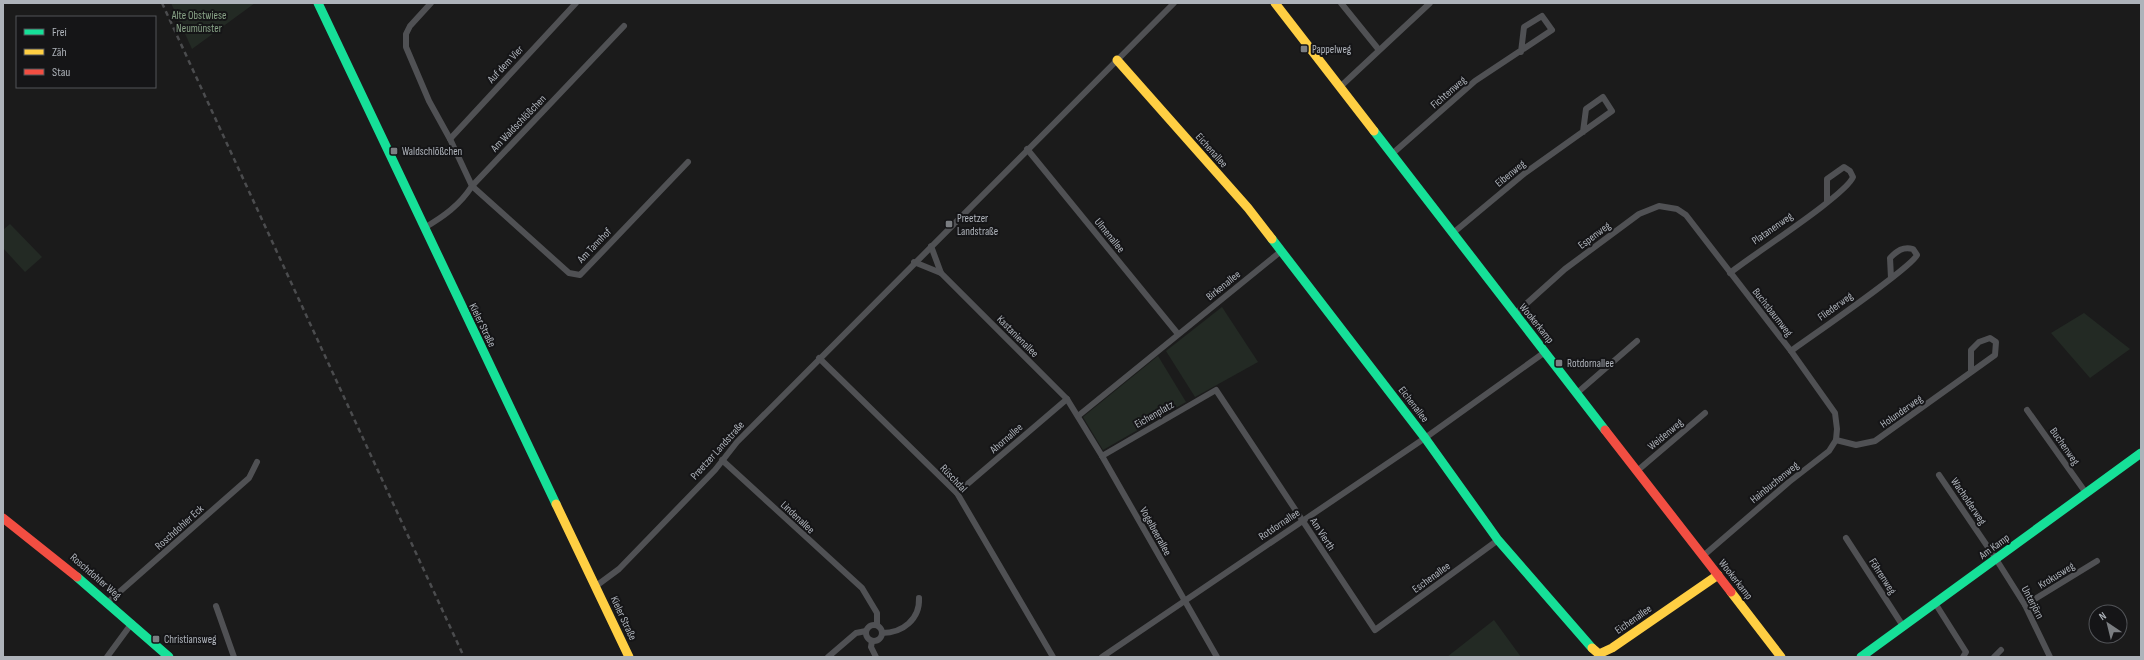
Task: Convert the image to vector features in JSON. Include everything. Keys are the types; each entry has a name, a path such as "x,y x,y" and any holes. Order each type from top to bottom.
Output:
{"street":[{"name":"Kieler Straße","path":"318,3 596,586 628,657"},
{"path":"431,3 410,26 406,34 406,46 428,101 450,139 472,186"},
{"name":"Auf dem Vier","path":"450,139 576,3"},
{"name":"Preetzer Landstraße","path":"596,586 619,569 715,470 737,442 818,358 1174,3"},
{"name":"Wookerkamp","path":"1275,3 1781,657"},
{"path":"1341,3 1379,50"},
{"path":"1340,87 1430,3"},
{"name":"Fichtenweg","path":"1392,154 1476,81 1521,52 1552,30 1542,16 1524,27 1521,52"},
{"name":"Am Waldschlößchen","path":"424,228 443,216 460,202 472,186 624,26"},
{"name":"Eichenallee","path":"1117,60 1248,208 1280,252 1424,438 1498,540 1589,645 1599,654 1612,648 1718,575"},
{"name":"Eibenweg","path":"1453,233 1525,173 1583,132 1612,111 1603,97 1586,109 1583,132"},
{"name":"Ulmenallee","path":"1027,149 1178,334"},
{"name":"Am Tannhof","path":"472,186 569,273 580,275 688,162"},
{"name":"Platanenweg","path":"1730,273 1748,258 1827,202 1850,184 1853,177 1850,171 1844,168 1827,179 1827,202"},
{"name":"Espenweg","path":"1515,314 1565,269 1650,208 1659,206 1677,209 1686,215 1693,224"},
{"name":"Buchsbaumweg","path":"1693,224 1791,351 1835,413 1837,429 1836,440"},
{"name":"Kastanienallee","path":"931,246 941,273"},
{"name":"Fliederweg","path":"1791,351 1891,278 1914,260 1917,255 1913,249 1907,247 1897,250 1890,258 1891,278"},
{"name":"Birkenallee","path":"1178,334 1280,252"},
{"name":"Kastanienallee","path":"914,262 941,273 1067,399 1078,416"},
{"path":"1078,416 1178,334"},
{"name":"Holunderweg","path":"1836,440 1856,445 1875,441 1995,355 1996,342 1990,338 1979,342 1971,350 1971,372"},
{"path":"1577,393 1638,341"},
{"name":"Rotdornallee","path":"1102,657 1424,438 1545,352"},
{"name":"Rüschdal","path":"818,358 957,493 1054,657"},
{"name":"Eichenplatz","path":"1102,456 1216,390"},
{"name":"Am Vierth","path":"1216,390 1375,630"},
{"name":"Ahornallee","path":"957,493 1067,399"},
{"name":"Buchenweg","path":"2027,410 2086,493"},
{"name":"Weidenweg","path":"1637,471 1705,413"},
{"name":"Vogelbeerallee","path":"1078,416 1217,657"},
{"name":"Hainbuchenweg","path":"1703,556 1788,482 1829,451 1836,440"},
{"name":"Am Kamp","path":"1861,657 2141,454"},
{"name":"Lindenallee","path":"722,460 862,588 877,613 877,625"},
{"name":"Roschdohler Eck","path":"108,602 249,478 257,462"},
{"name":"Wacholderweg","path":"1939,475 1996,559"},
{"name":"Roschdohler Weg","path":"3,518 56,558 169,657"},
{"name":"Föhrenweg","path":"1846,538 1903,626"},
{"name":"Eschenallee","path":"1375,630 1498,540"},
{"name":"Unterjörn","path":"1996,559 2025,606 2050,657"},
{"name":"Krokusweg","path":"2025,606 2097,561"},
{"path":"882,633 893,633 914,618 919,609 919,598"},
{"path":"1935,603 1965,654 1971,657"},
{"path":"216,606 234,657"},
{"path":"107,657 132,623"},
{"path":"828,657 856,632 866,631 870,626 877,625 881,628 882,633 879,640 872,641"},
{"path":"866,631 868,638 872,641"},
{"path":"872,641 871,647 876,657"},
{"path":"1994,657 2001,650"}],"green space":[{"name":"Alte Obstwiese Neumünster","path":"171,3 255,3 192,49"},
{"path":"10,224 42,257 25,272 3,248 3,230"},
{"path":"1222,307 1258,362 1195,397 1166,351"},
{"path":"2084,313 2130,349 2090,378 2051,333"},
{"path":"1158,356 1186,402 1103,450 1083,417"},
{"path":"1494,620 1521,657 1447,657"}],"railway":[{"path":"162,3 464,657"}],"traffic: fast":[{"path":"318,3 556,504"},
{"path":"1374,131 1605,430"},
{"path":"1272,239 1425,438 1498,540 1592,648"},
{"path":"1861,657 2141,453"},
{"path":"77,577 169,657"}],"traffic: slow":[{"path":"1275,3 1374,131"},
{"path":"1117,60 1248,208 1272,239"},
{"path":"556,504 629,657"},
{"path":"1592,648 1599,654 1612,648 1718,575"},
{"path":"1731,592 1781,657"}],"traffic: jam":[{"path":"1605,430 1731,592"},
{"path":"3,518 77,577"}],"place":[{"name":"Pappelweg","path":"1304,49"},
{"name":"Waldschlößchen","path":"394,151"},
{"name":"Preetzer Landstraße","path":"949,224"},
{"name":"Rotdornallee","path":"1559,363"},
{"name":"Christiansweg","path":"156,639"}]}
